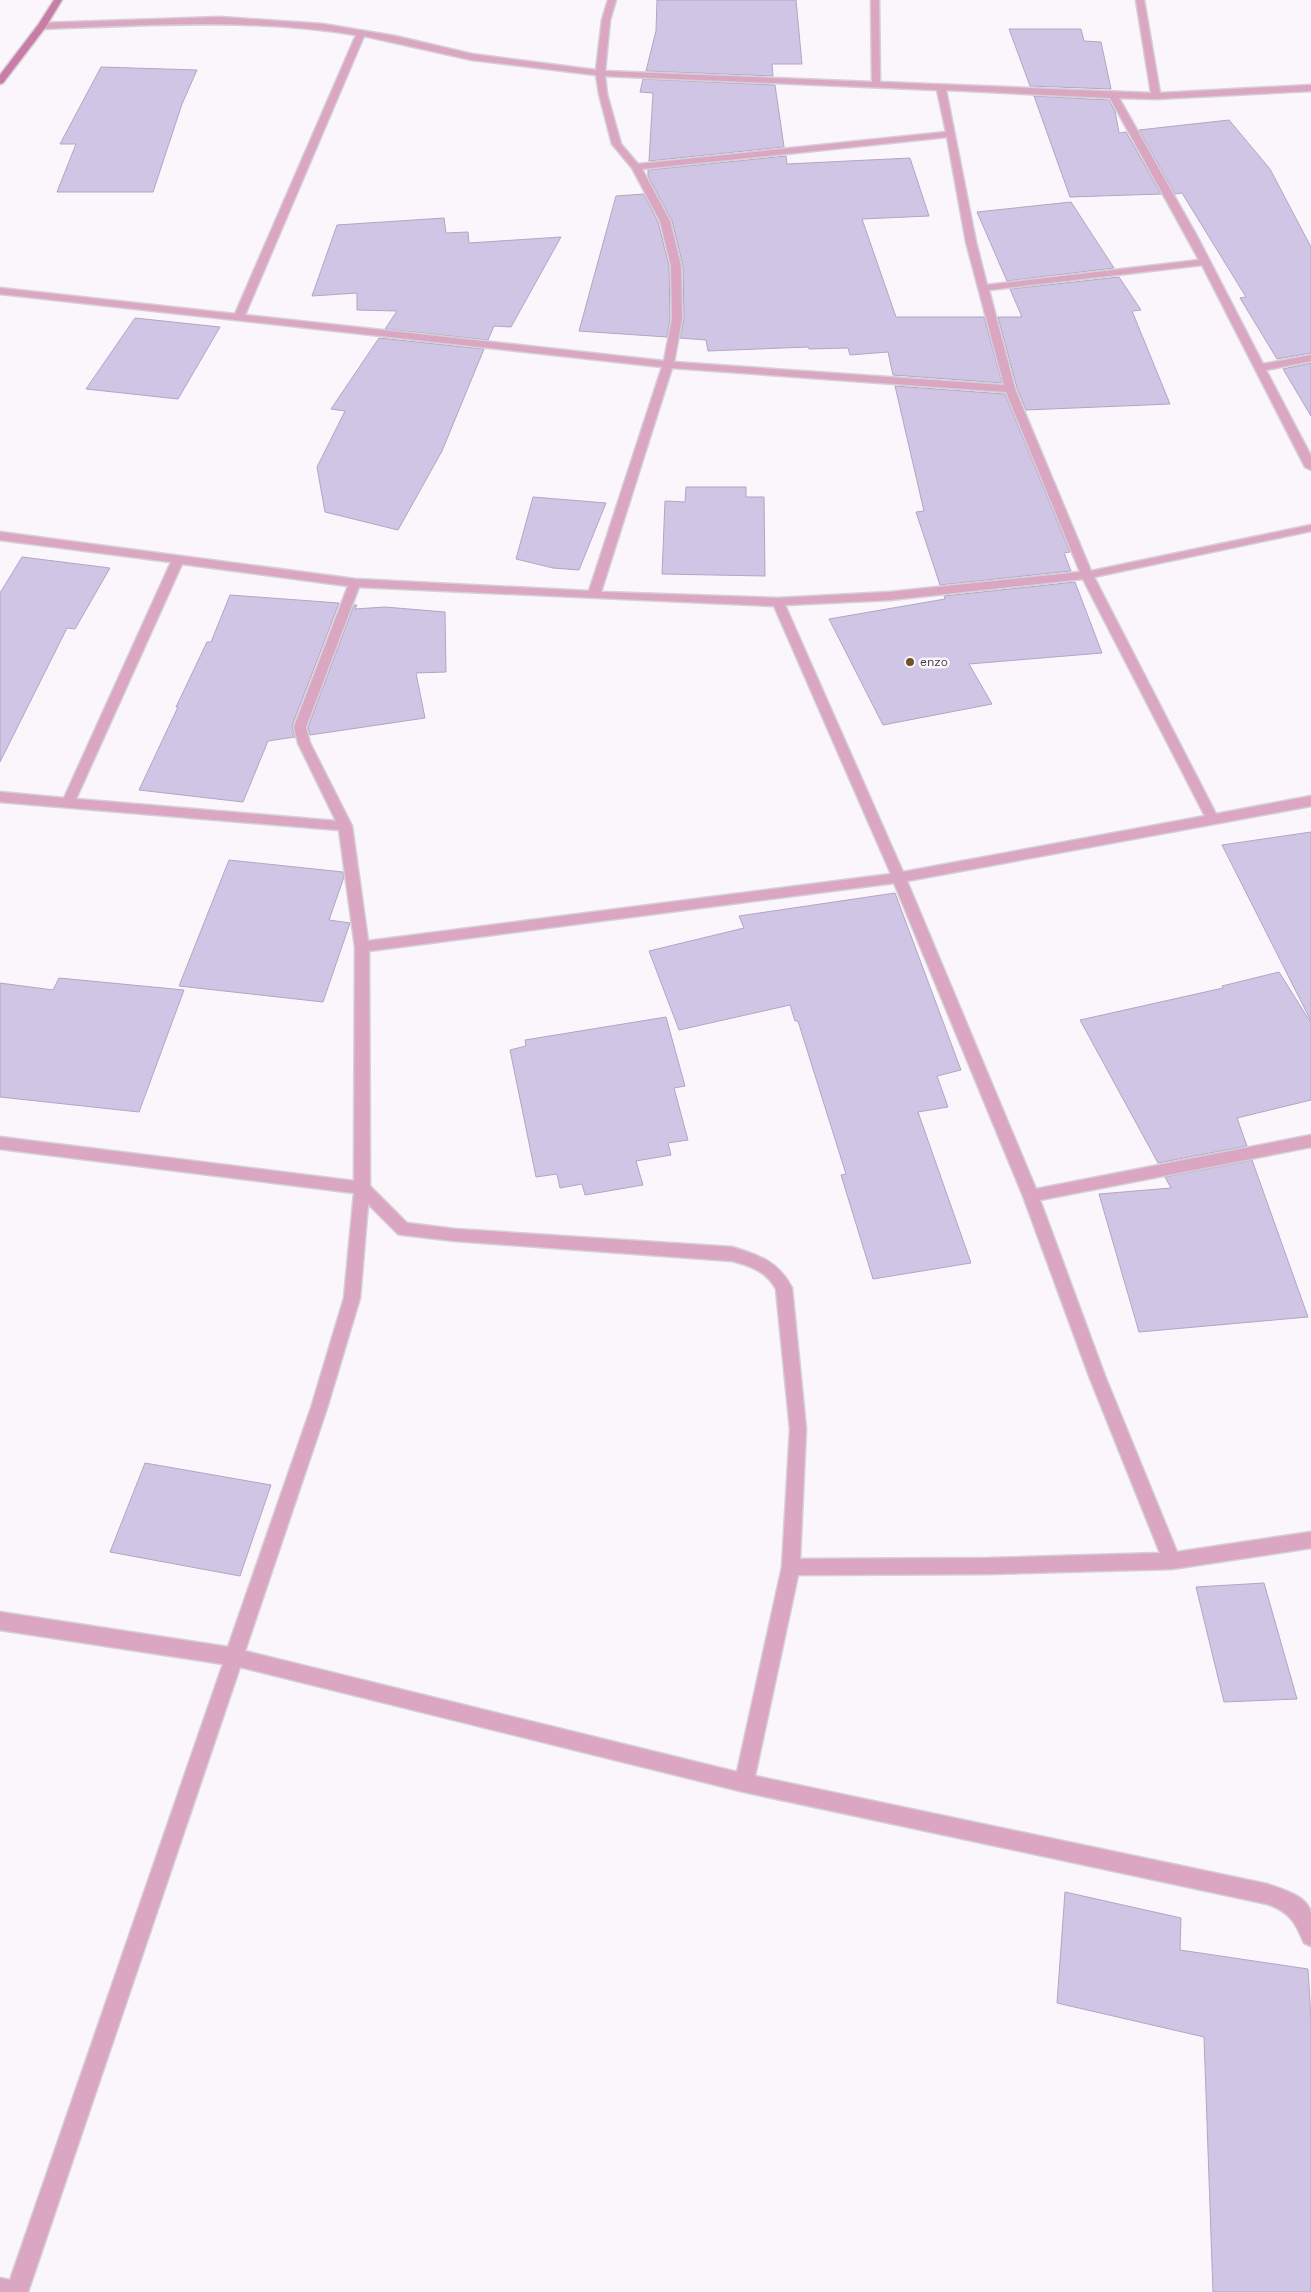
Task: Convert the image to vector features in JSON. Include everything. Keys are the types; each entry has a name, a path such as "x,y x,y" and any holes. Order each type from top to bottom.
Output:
{"main road":[{"path":"0,80 42,26 58,0"}],"street":[{"path":"594,595 668,366 677,319 676,266 665,221 636,167 617,144 606,110 600,73 606,20 612,0"},
{"path":"876,0 876,86"},
{"path":"1140,0 1156,96"},
{"path":"42,26 220,20 323,27 472,57 600,73 941,89 1156,96 1311,88"},
{"path":"239,317 361,34"},
{"path":"941,89 951,134 960,192 1010,389 1087,575 1213,820"},
{"path":"1113,95 1193,238 1311,467"},
{"path":"636,167 951,134"},
{"path":"983,288 1204,262"},
{"path":"0,291 668,366 1010,389"},
{"path":"1260,368 1311,358"},
{"path":"0,536 355,583 778,602 890,596 1087,575 1311,528"},
{"path":"68,803 178,560"},
{"path":"0,2289 17,2292 319,1408 352,1298 362,1188 362,947 345,826 304,743 300,727 355,583"},
{"path":"778,602 899,878 946,997 1031,1196 1097,1376 1172,1561"},
{"path":"0,797 345,826"},
{"path":"362,947 899,878 1311,801"},
{"path":"1031,1196 1311,1141"},
{"path":"0,1143 362,1188 403,1229 455,1235 732,1254 766,1264 777,1274 784,1288 798,1429 791,1567 744,1783"},
{"path":"791,1567 988,1566 1172,1561 1311,1540"},
{"path":"0,1621 235,1657 744,1783 1267,1894 1280,1898 1297,1908 1306,1921 1311,1936"}],"building":[{"path":"657,0 796,0 802,64 772,64 773,76 646,71 656,31"},
{"path":"1009,29 1081,29 1084,41 1101,42 1111,89 1030,86"},
{"path":"101,67 197,70 182,104 153,192 57,192 76,144 60,144"},
{"path":"643,79 775,85 784,147 649,161 653,93 640,92"},
{"path":"1034,96 1109,100 1115,111 1119,133 1126,132 1161,194 1070,197"},
{"path":"1229,120 1270,169 1311,247 1311,353 1277,359 1240,298 1246,297 1182,193 1175,194 1139,130"},
{"path":"786,156 787,164 910,158 929,216 862,219 896,317 984,317 1002,383 893,375 888,352 850,355 848,348 809,349 808,347 708,351 706,340 680,338 684,319 683,266 672,221 648,176 648,170"},
{"path":"644,194 658,222 669,266 670,319 667,337 579,331 616,196"},
{"path":"1071,202 1114,268 1007,281 977,212"},
{"path":"444,218 446,233 468,232 469,243 561,237 511,327 494,326 488,340 385,329 397,311 357,310 357,293 312,296 337,225"},
{"path":"1119,277 1141,310 1132,311 1170,404 1026,410 1017,388 998,317 1022,317 1010,289"},
{"path":"135,318 220,327 178,399 86,389"},
{"path":"379,338 484,349 442,451 398,530 325,512 317,467 345,411 331,409"},
{"path":"1311,363 1311,416 1283,369"},
{"path":"895,386 1005,394 1070,552 1064,553 1071,571 940,585 916,512 924,511"},
{"path":"686,487 746,487 746,497 764,497 765,576 662,574 665,501 685,502"},
{"path":"533,497 606,503 579,570 553,568 516,559"},
{"path":"22,557 110,568 75,629 67,628 0,762 0,593"},
{"path":"1075,582 1102,653 969,664 992,704 883,725 829,619 945,599 944,596"},
{"path":"230,595 339,603 292,726 295,737 268,741 243,802 139,790 207,642 211,642"},
{"path":"354,605 357,605 355,609 385,607 445,612 446,672 416,673 425,718 310,735 308,727"},
{"path":"1311,832 1311,1021 1222,845"},
{"path":"229,860 343,872 344,877 329,920 350,923 323,1002 179,986"},
{"path":"895,893 961,1070 937,1076 948,1107 918,1112 971,1263 873,1279 841,1175 846,1174 798,1021 795,1021 790,1005 679,1030 649,951 744,928 739,916"},
{"path":"1279,972 1311,1023 1311,1100 1237,1118 1247,1146 1158,1163 1080,1020 1223,988 1222,986"},
{"path":"59,978 184,990 139,1112 0,1097 0,983 53,990"},
{"path":"666,1017 685,1086 674,1088 688,1140 668,1143 671,1155 636,1161 643,1185 585,1195 582,1184 560,1188 557,1174 536,1177 510,1050 526,1046 525,1040"},
{"path":"1252,1160 1308,1317 1139,1332 1099,1194 1171,1188 1165,1177"},
{"path":"145,1463 271,1485 240,1576 110,1552"},
{"path":"1264,1583 1297,1699 1224,1702 1196,1587"},
{"path":"1065,1892 1181,1918 1180,1950 1308,1969 1311,2019 1311,2292 1213,2292 1204,2037 1057,2003"}],"place":[{"name":"enzo","path":"910,662"}]}
